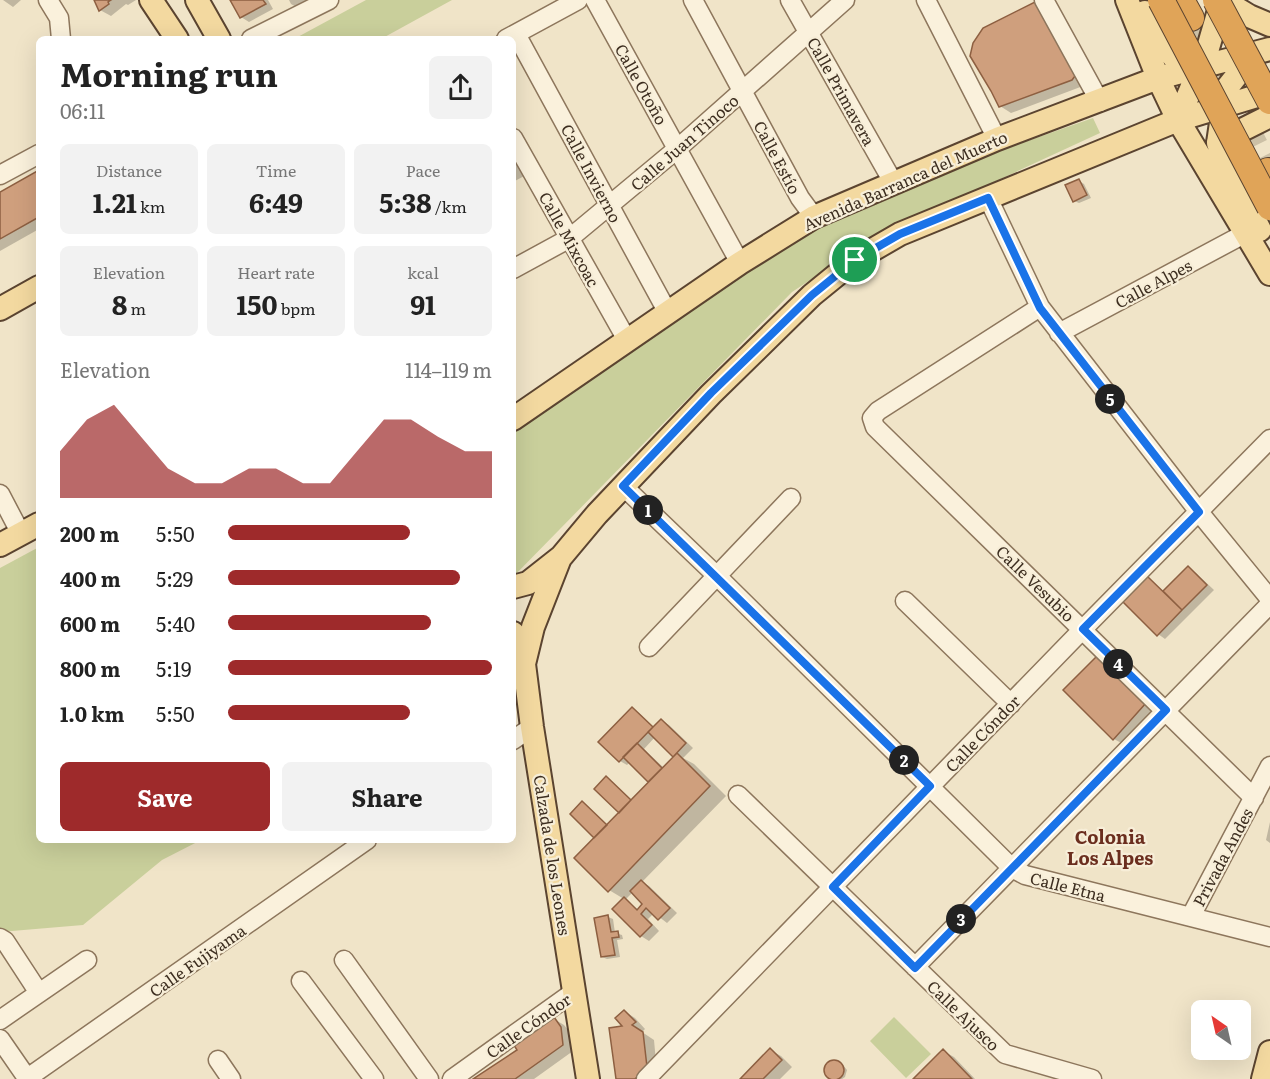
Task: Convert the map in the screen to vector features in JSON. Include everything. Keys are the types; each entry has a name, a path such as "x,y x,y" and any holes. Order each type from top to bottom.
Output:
{"highway":[{"path":"1161,0 1270,207"},
{"path":"1210,6 1270,101"}],"main road":[{"path":"151,0 175,36"},
{"path":"196,0 217,36"},
{"path":"1127,0 1158,78 1178,120 1270,274"},
{"path":"1139,0 1154,32 1167,49 1225,98"},
{"path":"1178,120 1195,71 1210,6"},
{"path":"1167,49 1210,6"},
{"path":"1210,6 1249,16 1270,25"},
{"path":"1210,6 1262,51 1270,82"},
{"path":"1262,51 1225,98 1218,142 1223,158 1270,249"},
{"name":"Avenida Barranca del Muerto","path":"516,417 740,263 814,217 997,139 1100,102 1158,78 1195,71 1262,51"},
{"path":"516,586 528,583 561,557 623,486 711,393 812,295 855,260 900,234 1178,120 1225,98 1270,92"},
{"path":"1218,142 1270,116"},
{"path":"0,309 36,290"},
{"path":"0,545 30,529"},
{"path":"524,664 533,627 561,557"},
{"name":"Calzada de los Leones","path":"516,641 524,664 588,1079"},
{"path":"1263,1079 1270,1052"}],"street":[{"path":"48,0 59,18 60,36"},
{"path":"257,36 328,0"},
{"path":"511,36 578,0"},
{"name":"Calle Otoño","path":"595,0 740,263"},
{"name":"Calle Estío","path":"693,0 800,198 814,217"},
{"name":"Calle Primavera","path":"790,0 893,182"},
{"name":"Calle Juan Tinoco","path":"516,267 570,238 677,149 845,0"},
{"path":"926,0 997,139"},
{"path":"1044,0 1100,102"},
{"name":"Calle Invierno","path":"516,45 668,312"},
{"name":"Calle Mixcoac","path":"516,143 627,340"},
{"path":"0,175 36,156"},
{"path":"988,198 1040,308 1270,599"},
{"name":"Calle Alpes","path":"1059,333 1246,233"},
{"name":"Calle Vesubio","path":"1040,308 878,411 872,418 875,427 1254,798"},
{"name":"Calle Cóndor","path":"646,1079 1270,439"},
{"name":"Calle Etna","path":"623,486 1012,868 1025,875 1270,938"},
{"path":"0,494 30,529"},
{"path":"649,647 791,498"},
{"path":"905,601 1011,704"},
{"path":"915,968 1270,604"},
{"path":"516,738 532,727"},
{"name":"Privada Andes","path":"1191,916 1270,766"},
{"name":"Calle Ajusco","path":"738,795 1005,1054 1092,1079"},
{"name":"Calle Fujiyama","path":"27,1079 363,843"},
{"path":"0,938 5,941 39,993"},
{"path":"0,1020 87,960"},
{"path":"344,960 429,1079"},
{"path":"301,981 374,1079"},
{"name":"Calle Cóndor","path":"452,1079 575,991"},
{"path":"0,1039 27,1079"},
{"path":"218,1060 231,1079"}],"green space":[{"path":"366,0 452,0 386,36 300,36"},
{"path":"1093,118 1100,133 875,237 792,292 516,574 516,428 801,232 894,188"},
{"path":"36,549 36,843 195,843 162,860 83,925 0,932 0,568"},
{"path":"894,1017 931,1054 906,1078 870,1041"}],"building":[{"path":"94,0 111,0 99,11"},
{"path":"230,0 263,0 266,4 240,18"},
{"path":"1039,0 1078,72 1072,80 999,107 970,56 973,43 983,28"},
{"path":"36,172 36,219 0,239 0,192"},
{"path":"1079,179 1087,195 1073,202 1065,185"},
{"path":"1188,566 1207,585 1182,610 1163,591"},
{"path":"1147,576 1182,610 1157,636 1122,601"},
{"path":"1098,655 1146,703 1113,740 1063,690"},
{"path":"632,707 653,727 619,762 598,742"},
{"path":"661,719 686,743 673,757 648,732"},
{"path":"637,743 662,768 648,782 623,757"},
{"path":"677,753 710,786 608,892 574,858"},
{"path":"606,776 631,800 619,813 594,789"},
{"path":"582,801 607,825 594,838 570,814"},
{"path":"641,880 670,908 658,920 646,908 641,914 652,925 640,937 612,909 624,897 637,910 642,904 630,891"},
{"path":"608,915 611,932 618,931 619,937 612,938 615,955 601,957 594,918"},
{"path":"624,1010 636,1022 632,1025 643,1032 647,1067 635,1079 616,1079 609,1028 622,1026 615,1018"},
{"path":"554,1017 561,1027 563,1045 515,1079 473,1079 517,1050 512,1042"},
{"path":"770,1048 782,1060 763,1079 740,1079"},
{"path":"943,1049 972,1079 913,1079"},
{"path":"834,1060 841,1063 844,1070 841,1077 834,1080 827,1077 824,1070 827,1063"}],"tunnel":[{"path":"1191,18 1268,171"}],"district":[{"name":"Colonia Los Alpes","path":"1110,846"}],"route":[{"path":"988,198 1040,308 1199,512 1083,629 1166,710 915,968 833,887 930,786 623,486 711,393 812,295 855,260 900,234 988,198"}]}
